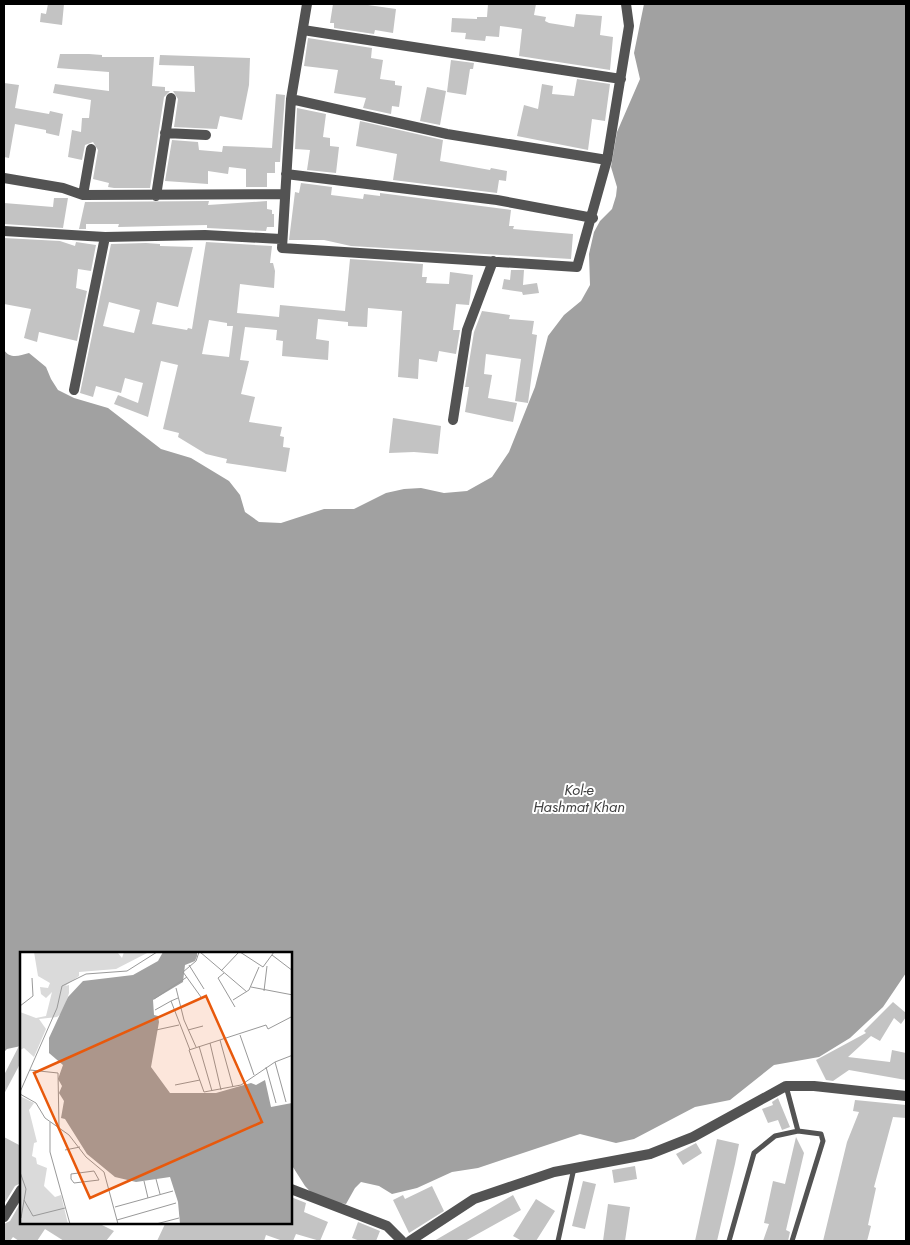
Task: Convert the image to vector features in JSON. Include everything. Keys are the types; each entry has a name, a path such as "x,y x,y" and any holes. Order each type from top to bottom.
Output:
{"street":[{"path":"308,4 291,99 282,248 577,267 593,218 607,160 629,26 626,4"},
{"path":"303,30 621,79"},
{"path":"156,196 171,98"},
{"path":"291,99 447,134 607,160"},
{"path":"165,133 206,135"},
{"path":"83,195 90,149"},
{"path":"286,174 497,200 593,218"},
{"path":"4,178 63,188 83,195 285,194"},
{"path":"4,231 105,237 205,235 281,240"},
{"path":"74,390 105,237"},
{"path":"454,420 467,330 493,261"},
{"path":"410,1241 474,1199 554,1172 650,1154 693,1137 786,1086 814,1086 906,1096"},
{"path":"292,1189 387,1226 402,1241"},
{"path":"4,1217 20,1192"}],"lane":[{"path":"786,1086 798,1131"},
{"path":"729,1241 754,1153 776,1136 798,1131 821,1134 823,1141 792,1241"},
{"path":"558,1241 574,1168"}],"water":[{"name":"Kol-e Hashmat Khan","path":"644,4 906,4 906,973 883,1007 850,1038 819,1057 774,1065 730,1100 695,1107 634,1139 616,1143 580,1134 478,1168 452,1172 417,1188 392,1194 379,1186 361,1182 355,1188 346,1204 318,1200 305,1186 292,1166 292,952 20,952 20,1046 7,1049 4,1052 4,350 12,356 29,353 46,367 58,390 74,398 108,408 161,449 191,458 229,481 240,495 245,512 259,522 281,523 324,509 354,509 386,493 404,489 421,488 444,493 467,491 492,477 509,452 535,387 548,336 564,315 581,301 590,285 589,254 594,232 600,221 612,209 616,196 617,187 611,167 617,132 640,79 634,53"}],"building":[{"path":"48,4 64,4 62,25 40,22 41,13 46,14"},
{"path":"333,4 361,4 396,9 393,33 375,30 374,34 334,28 334,23 330,23"},
{"path":"488,4 536,4 534,15 546,17 545,21 549,23 574,27 576,14 602,16 600,35 613,37 610,70 519,56 522,29 500,26 499,37 486,36 485,41 465,39 466,33 451,32 452,18 477,19 477,17 487,17"},
{"path":"308,38 372,48 371,58 383,60 380,79 395,81 395,85 402,86 399,107 392,106 391,114 363,108 366,98 334,93 338,70 304,66"},
{"path":"60,54 89,54 102,55 102,57 154,57 152,86 165,87 165,91 170,91 164,97 150,188 114,188 108,187 109,183 93,179 98,150 93,142 85,145 82,160 68,157 72,130 81,132 82,118 89,118 91,100 53,93 55,84 109,91 109,72 57,68"},
{"path":"160,55 250,58 249,85 242,120 220,116 217,129 174,127 178,99 173,91 195,92 194,66 159,65"},
{"path":"451,60 474,63 473,69 470,69 466,95 447,92"},
{"path":"577,79 610,84 605,121 592,119 588,150 517,136 524,105 538,109 542,84 553,86 552,94 574,96"},
{"path":"4,83 19,85 15,108 49,114 50,111 63,114 59,136 46,133 46,130 15,124 9,158 4,157"},
{"path":"427,87 446,91 440,125 420,121"},
{"path":"276,94 285,95 280,162 275,162 275,173 267,173 267,187 246,187 246,169 229,167 228,174 208,171 208,184 165,181 172,140 198,142 199,150 222,152 223,146 272,148"},
{"path":"297,108 326,114 323,137 330,138 330,146 339,147 336,173 307,170 310,150 295,149"},
{"path":"360,121 443,140 440,161 490,170 491,168 507,171 506,181 499,180 497,193 393,180 397,154 356,146"},
{"path":"301,183 332,187 331,195 363,199 364,194 380,196 380,193 511,210 509,226 514,226 513,229 573,234 571,259 351,246 324,240 289,240 295,192 299,193"},
{"path":"54,198 68,198 63,228 4,224 4,203 53,207"},
{"path":"209,201 208,205 267,201 267,209 272,210 272,214 274,214 274,227 267,227 266,231 207,228 207,225 118,227 119,224 86,224 86,229 79,229 85,202"},
{"path":"4,238 60,241 75,246 76,242 96,245 91,271 78,269 76,288 87,291 77,341 39,332 37,342 24,338 31,309 4,304"},
{"path":"206,242 272,246 270,263 273,263 275,271 274,288 240,284 237,313 279,317 280,305 345,311 350,259 423,264 422,277 427,277 426,283 449,284 450,272 473,275 469,305 456,304 453,330 460,330 456,354 439,351 437,362 419,359 418,379 398,377 402,311 368,308 367,327 348,326 348,322 318,319 316,339 329,341 328,360 282,356 283,341 276,340 277,330 245,327 240,360 249,361 241,394 255,397 249,422 282,427 280,436 284,437 283,447 290,448 286,472 226,463 227,459 206,454 178,437 179,433 163,429 178,365 161,361 148,417 114,404 118,395 138,403 143,383 125,378 121,393 96,386 93,397 80,393 111,244 146,243 160,244 160,246 193,247 178,307 157,302 152,324 187,330 188,328 192,329","holes":["109,302 140,310 134,333 103,326","209,320 233,326 229,357 202,354"]},
{"path":"511,270 524,270 523,285 537,283 539,293 523,295 522,292 502,289 504,279 510,280"},
{"path":"482,311 510,315 509,319 534,321 532,334 537,335 528,403 515,401 521,359 486,354 484,374 492,375 488,398 517,403 513,422 465,412 469,387 465,387 474,332"},
{"path":"393,418 441,426 438,454 414,452 389,453"},
{"path":"893,1002 906,1013 906,1017 901,1024 894,1018 880,1041 871,1036 848,1057 890,1062 892,1050 906,1053 906,1080 849,1070 833,1081 826,1080 816,1060 866,1033 864,1031"},
{"path":"20,1044 20,1064 4,1094 4,1075"},
{"path":"778,1098 790,1127 782,1130 778,1120 768,1123 762,1109 773,1105 772,1102"},
{"path":"855,1100 906,1105 906,1118 893,1117 874,1187 876,1188 868,1225 871,1226 867,1241 823,1241 847,1142 859,1112 853,1111"},
{"path":"4,1137 20,1145 20,1184 15,1186 4,1204"},
{"path":"796,1137 804,1153 786,1230 790,1232 788,1241 763,1241 769,1224 764,1223 773,1181 785,1184"},
{"path":"717,1139 739,1144 735,1164 717,1241 695,1241"},
{"path":"696,1143 702,1153 683,1165 676,1154"},
{"path":"635,1166 637,1179 614,1183 612,1170"},
{"path":"583,1181 596,1184 585,1229 572,1226"},
{"path":"432,1186 444,1211 409,1233 393,1200 403,1195 405,1199"},
{"path":"513,1195 521,1210 465,1241 434,1241"},
{"path":"292,1197 306,1203 304,1212 328,1222 320,1241 296,1234 293,1241 283,1241 266,1235 264,1241 157,1241 165,1225 292,1225"},
{"path":"536,1199 555,1211 536,1241 522,1241 513,1236"},
{"path":"20,1204 20,1225 102,1225 114,1231 106,1241 64,1241 45,1229 37,1241 19,1241 13,1237 10,1241 4,1241 4,1224 10,1221"},
{"path":"608,1204 630,1207 625,1241 603,1241"},
{"path":"358,1222 380,1231 376,1241 360,1241 352,1238"}]}
